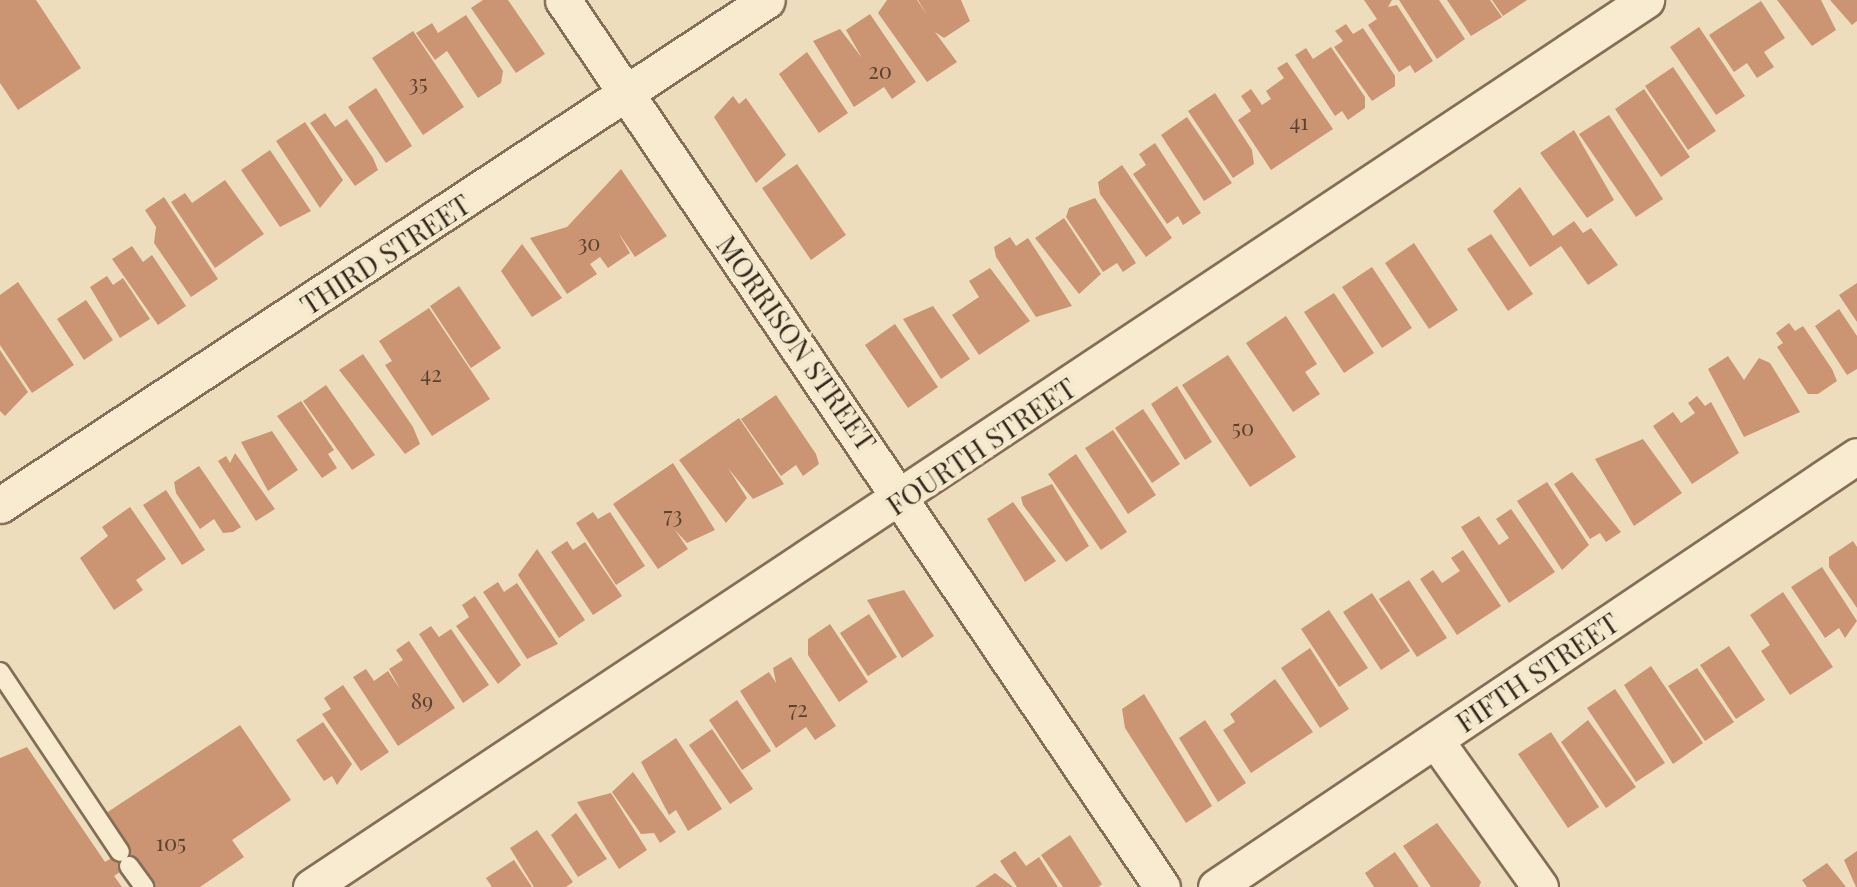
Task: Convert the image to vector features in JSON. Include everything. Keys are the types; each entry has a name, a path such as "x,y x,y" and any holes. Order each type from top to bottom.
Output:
{"street":[{"name":"MORRISON STREET","path":"563,0 903,498 1162,887"},
{"name":"THIRD STREET","path":"0,505 627,96 767,0"},
{"name":"FOURTH STREET","path":"312,887 903,498 1646,0"},
{"name":"FIFTH STREET","path":"1216,887 1857,456"},
{"path":"1436,741 1540,887"}],"lane":[{"path":"0,672 144,887"}],"building":[{"path":"0,0 36,0 81,68 18,110 0,83"},
{"path":"483,0 508,0 545,54 516,73 471,8"},
{"path":"887,0 917,0 927,15 918,0 961,0 970,21 944,38 935,32 957,62 927,82 878,13"},
{"path":"1364,0 1392,0 1388,7 1397,5 1433,61 1415,73 1410,65 1399,72 1368,25 1377,19"},
{"path":"1399,0 1439,0 1465,39 1437,59"},
{"path":"1447,0 1490,0 1502,17 1471,36"},
{"path":"1492,0 1527,0 1503,16"},
{"path":"1777,0 1821,0 1836,30 1812,46"},
{"path":"1830,0 1857,0 1857,21 1852,25"},
{"path":"1761,1 1785,38 1764,52 1774,67 1757,78 1747,63 1734,72 1709,35"},
{"path":"870,14 916,82 892,99 884,87 854,107 813,41 840,29 862,58 846,30"},
{"path":"466,15 503,71 501,83 478,98 447,51 435,60 416,33 432,23 438,33"},
{"path":"1346,24 1353,34 1363,28 1395,76 1395,86 1372,101 1334,47 1343,41 1335,31"},
{"path":"1699,27 1745,96 1716,115 1670,47"},
{"path":"413,31 464,107 423,135 372,58"},
{"path":"1331,47 1365,97 1365,108 1348,120 1342,111 1335,116 1295,55 1306,48 1313,59"},
{"path":"807,52 848,113 819,133 779,74"},
{"path":"1287,62 1333,129 1271,170 1238,120 1251,111 1241,96 1251,89 1262,105 1271,99 1266,91 1284,78 1277,68"},
{"path":"1673,67 1716,131 1688,150 1645,86"},
{"path":"376,88 412,146 386,163 348,107"},
{"path":"1644,89 1690,157 1661,177 1615,109"},
{"path":"1215,93 1252,150 1254,164 1233,178 1188,111"},
{"path":"733,96 739,104 746,98 786,155 756,183 714,117"},
{"path":"325,113 335,127 347,119 378,170 355,186 310,123"},
{"path":"1609,115 1663,199 1636,217 1579,134"},
{"path":"1187,117 1232,183 1204,201 1161,135"},
{"path":"305,122 343,180 320,208 276,141"},
{"path":"1574,130 1614,200 1587,218 1540,153"},
{"path":"1155,143 1201,213 1183,225 1178,216 1167,224 1133,174 1146,165 1139,154"},
{"path":"270,150 311,211 280,227 241,170"},
{"path":"797,164 846,235 811,260 762,188"},
{"path":"1122,165 1172,238 1146,257 1100,194 1098,182"},
{"path":"621,169 667,236 635,257 618,232 630,253 608,268 600,257 590,264 597,274 567,294 530,238 567,227"},
{"path":"225,180 264,234 215,268 171,202 185,193 192,203"},
{"path":"1520,187 1553,236 1574,221 1583,233 1591,228 1618,265 1588,285 1561,246 1530,267 1493,211"},
{"path":"164,197 218,279 191,297 154,243 156,227 145,210"},
{"path":"1095,198 1136,263 1123,272 1117,263 1103,272 1066,217 1069,208"},
{"path":"1064,218 1101,274 1079,294 1035,238"},
{"path":"1491,234 1533,294 1508,311 1467,249"},
{"path":"1010,237 1016,246 1028,238 1072,306 1036,317 996,257 994,247"},
{"path":"1414,243 1458,310 1429,329 1385,263"},
{"path":"522,244 562,298 532,317 501,271"},
{"path":"132,246 143,262 152,255 186,306 158,325 112,259"},
{"path":"1372,267 1412,328 1382,348 1342,287"},
{"path":"990,268 1030,321 979,355 952,315 979,297 969,281"},
{"path":"107,276 113,285 123,278 150,319 120,338 90,287"},
{"path":"18,282 74,365 32,393 0,345 0,295"},
{"path":"1857,283 1857,322 1839,295"},
{"path":"459,286 501,348 471,368 430,306"},
{"path":"1334,293 1374,353 1344,373 1304,312"},
{"path":"86,300 113,340 84,360 57,319"},
{"path":"933,306 970,359 941,379 903,319"},
{"path":"429,308 490,399 432,436 385,365 392,361 379,341"},
{"path":"1839,309 1857,336 1857,369 1847,375 1815,326"},
{"path":"1286,316 1317,364 1305,372 1320,394 1293,412 1246,343"},
{"path":"1789,323 1795,331 1803,326 1837,381 1818,394 1808,394 1777,347 1783,343 1776,333"},
{"path":"895,324 938,387 908,408 865,345"},
{"path":"0,350 28,392 5,416 0,411"},
{"path":"363,354 413,427 420,444 405,454 339,370"},
{"path":"1228,355 1296,457 1250,487 1182,385"},
{"path":"1728,356 1744,380 1759,358 1770,363 1800,412 1744,437 1708,369"},
{"path":"326,385 375,455 352,470 303,401"},
{"path":"1177,386 1212,442 1185,460 1151,404"},
{"path":"776,395 816,454 819,464 803,476 796,465 781,476 741,419"},
{"path":"1697,396 1705,406 1711,402 1739,453 1692,484 1653,426 1673,412 1681,423 1695,413 1688,403"},
{"path":"301,401 334,450 328,454 337,468 322,478 277,416"},
{"path":"1143,409 1180,464 1152,483 1115,428"},
{"path":"739,418 784,484 753,499 728,468 747,498 726,523 679,460"},
{"path":"1113,430 1156,495 1128,514 1085,448"},
{"path":"272,431 298,470 268,491 241,442"},
{"path":"1643,439 1682,493 1634,526 1595,459"},
{"path":"235,453 275,509 256,521 218,461 226,456 230,463"},
{"path":"1076,454 1127,532 1101,550 1048,474"},
{"path":"673,463 715,530 687,543 675,530 688,549 658,569 613,504"},
{"path":"199,466 241,527 233,532 223,533 214,519 200,529 176,493 174,482"},
{"path":"1572,472 1621,532 1606,542 1600,533 1590,539 1554,484"},
{"path":"1547,482 1589,545 1562,570 1517,501"},
{"path":"1052,484 1089,546 1066,562 1021,497"},
{"path":"166,490 205,550 182,565 143,505"},
{"path":"1013,502 1056,561 1025,582 987,519"},
{"path":"130,507 166,559 136,580 143,590 114,610 80,558 108,536 102,527"},
{"path":"1511,509 1555,572 1509,603 1461,527 1479,516 1499,545 1509,538 1496,519"},
{"path":"593,512 598,519 610,512 645,566 616,585 576,523"},
{"path":"567,541 573,550 585,542 622,596 593,615 551,552"},
{"path":"1853,541 1857,547 1857,608 1829,567 1829,557"},
{"path":"537,549 585,620 559,638 518,575"},
{"path":"1463,550 1501,606 1457,635 1420,579 1433,570 1442,583 1460,571 1451,558"},
{"path":"1822,567 1857,621 1845,638 1839,628 1825,638 1791,587"},
{"path":"1409,580 1447,638 1417,657 1379,599"},
{"path":"498,582 504,592 517,583 558,644 527,659 483,592"},
{"path":"904,590 934,636 902,658 867,600"},
{"path":"1783,592 1833,667 1790,695 1761,651 1770,645 1750,615"},
{"path":"1372,593 1410,651 1381,670 1343,612"},
{"path":"475,596 521,665 498,684 456,626 469,617 462,605"},
{"path":"1329,610 1368,668 1339,687 1301,629"},
{"path":"869,614 897,657 868,676 840,633"},
{"path":"830,624 868,682 839,702 808,655 808,639"},
{"path":"431,626 439,637 451,629 489,685 463,703 419,634"},
{"path":"409,641 455,708 398,746 353,677 366,669 374,681 388,671 400,689 389,669 403,660 396,650"},
{"path":"1729,646 1765,700 1736,719 1700,665"},
{"path":"1310,648 1349,709 1320,728 1281,668"},
{"path":"791,657 836,726 815,740 806,727 776,748 740,691 769,672 776,683 773,668"},
{"path":"1651,666 1703,743 1673,764 1624,685"},
{"path":"1697,668 1734,722 1705,741 1668,686"},
{"path":"1275,679 1313,732 1251,773 1223,730 1235,722 1230,714"},
{"path":"343,685 389,752 361,771 322,714 331,709 324,698"},
{"path":"1615,689 1665,763 1636,782 1587,708"},
{"path":"1144,694 1212,806 1186,823 1125,728 1122,709"},
{"path":"737,700 771,751 742,770 709,720"},
{"path":"1205,720 1246,783 1218,802 1179,738"},
{"path":"1588,720 1636,787 1606,808 1561,742"},
{"path":"323,722 352,764 337,785 332,776 324,781 296,740"},
{"path":"240,725 291,800 232,840 244,857 200,887 148,887 132,864 114,876 122,887 0,887 0,758 27,747 105,862 123,851 100,817"},
{"path":"712,729 753,789 730,804 689,745"},
{"path":"1551,732 1599,807 1568,828 1518,754"},
{"path":"676,738 722,809 688,831 676,810 669,815 641,762"},
{"path":"633,772 676,832 660,843 654,833 641,834 612,792"},
{"path":"611,793 647,850 619,869 577,802"},
{"path":"576,813 607,859 578,877 551,835"},
{"path":"1437,823 1481,882 1479,887 1431,887 1403,846"},
{"path":"537,830 573,882 566,887 534,887 510,848"},
{"path":"1070,835 1102,884 1098,887 1063,887 1041,855"},
{"path":"1015,851 1026,866 1039,857 1058,887 1017,887 1000,861"},
{"path":"1857,851 1857,887 1856,887 1844,860"},
{"path":"1395,852 1419,887 1374,887 1365,873"},
{"path":"514,860 532,887 492,887 486,878"},
{"path":"1827,863 1846,887 1807,887 1802,880"},
{"path":"995,873 1013,887 975,887"}]}
